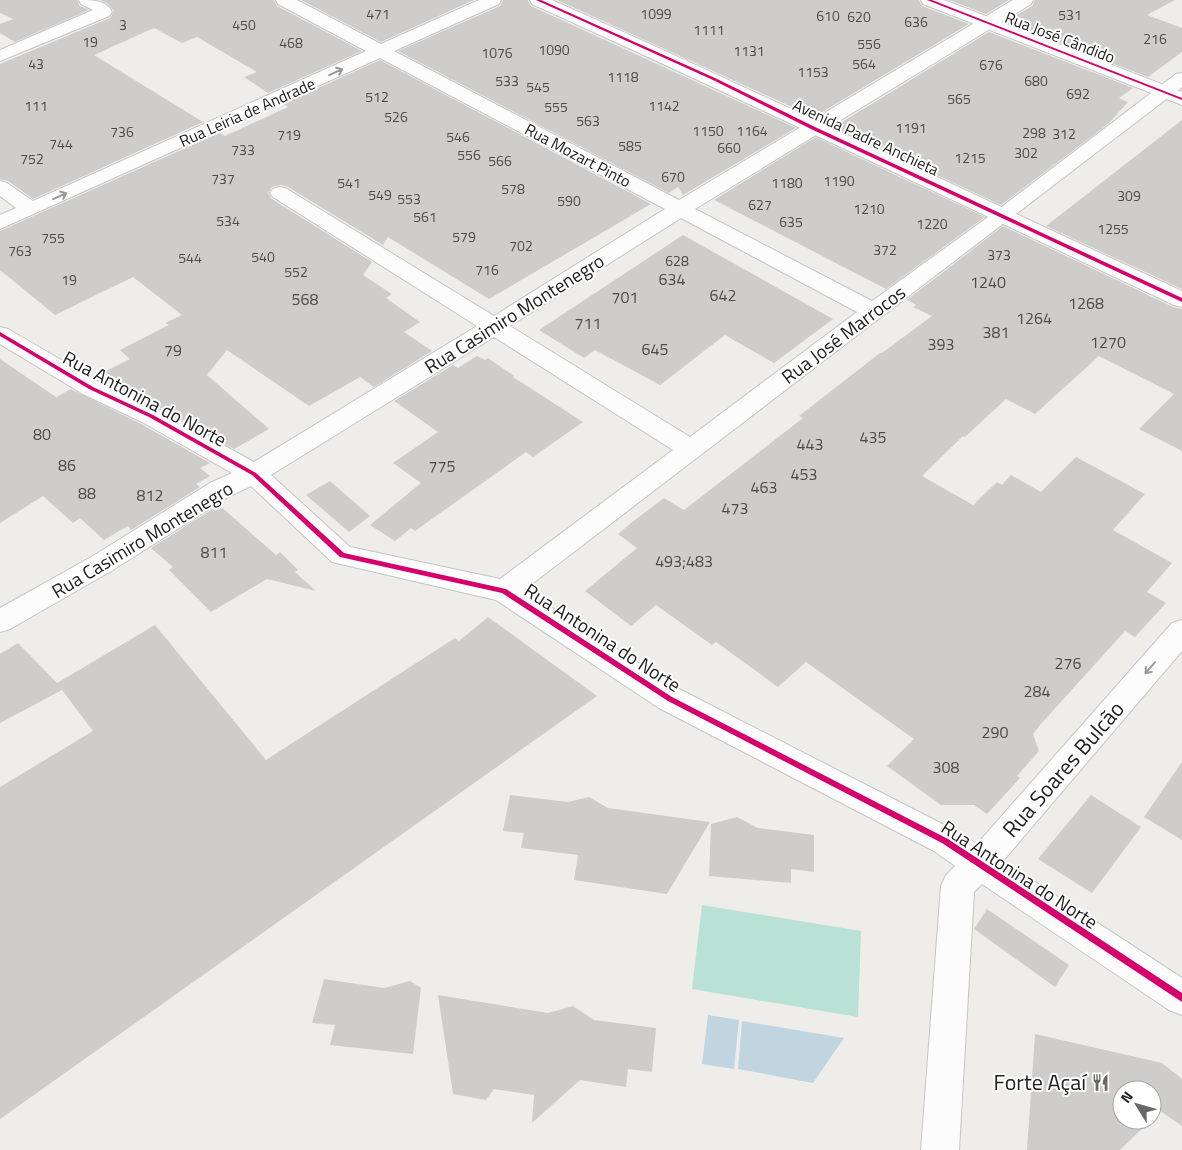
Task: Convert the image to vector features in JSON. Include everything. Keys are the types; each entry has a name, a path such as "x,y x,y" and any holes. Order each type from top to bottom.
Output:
{"street":[{"path":"0,56 99,16 103,12 102,8 87,0"},
{"name":"Rua Mozart Pinto","path":"284,0 873,311"},
{"name":"Rua Leiria de Andrade","path":"0,223 493,0"},
{"name":"Avenida Padre Anchieta","path":"538,0 714,80 1182,300"},
{"name":"Rua José Cândido","path":"929,0 987,23 1176,90"},
{"name":"Rua Casimiro Montenegro","path":"0,621 104,563 219,490 254,474 680,209 1025,0"},
{"name":"Rua José Marrocos","path":"504,591 873,311 1176,90"},
{"path":"0,186 31,209"},
{"path":"280,193 690,449"},
{"name":"Rua Antonina do Norte","path":"0,334 91,388 151,416 254,474 342,555 504,591 670,699 945,841 1182,998"},
{"name":"Rua Soares Bulcão","path":"940,1150 958,886 996,846 1182,631"}],"green space":[{"path":"702,905 861,931 858,1017 692,989"}],"water":[{"path":"708,1015 739,1020 734,1069 702,1064"},
{"path":"742,1021 844,1038 813,1083 738,1069"}],"building":[{"path":"0,0 77,0 80,6 89,10 15,42 0,33 0,24 13,19 0,13"},
{"path":"100,0 274,0 277,6 362,51 268,93 244,77 257,72 197,37 182,43 154,28 94,55 203,122 33,199 8,181 0,179 0,64 110,18 114,11 108,4"},
{"path":"301,0 474,0 381,42"},
{"path":"503,0 528,0 531,6 796,128 683,195 678,187 669,193 398,51 500,6"},
{"path":"557,0 919,0 922,6 969,24 814,117"},
{"path":"949,0 1009,0 986,14"},
{"path":"1035,0 1175,0 1147,15 1182,28 1182,52 1148,77 1005,22 1032,6"},
{"path":"989,32 1133,88 1119,98 1128,102 1108,124 1001,205 834,127"},
{"path":"380,60 651,204 489,299 388,237 383,245 288,187 281,185 272,187 268,193 272,199 372,262 363,275 392,294 386,298 420,322 404,332 432,351 374,387 360,377 309,406 227,350 207,375 269,429 234,449 161,408 94,377 130,359 120,350 169,325 165,323 182,315 133,277 55,315 0,270 0,231 219,133 225,136 288,107 283,104"},
{"path":"1182,120 1182,289 1046,226"},
{"path":"816,137 985,217 886,289 714,200"},
{"path":"1003,226 1173,307 1182,309 1182,451 1139,429 1174,394 1099,356 1035,414 1006,399 965,437 963,436 922,476 973,505 997,482 1002,485 1011,475 1041,492 1076,457 1145,494 1113,530 1172,563 1147,592 1166,603 1135,637 1125,631 1040,725 1033,734 1039,751 1017,776 1020,778 987,814 974,805 941,805 887,766 914,739 806,662 778,687 716,642 712,645 656,605 631,626 585,591 637,548 618,534 664,498 684,510 803,418 799,416 880,353 932,316 913,307 916,305 907,300"},
{"path":"683,235 833,319 774,363 725,335 660,385 595,350 584,358 539,330"},
{"path":"477,356 485,360 488,358 513,377 583,422 533,457 526,452 415,531 411,528 395,541 370,525 421,483 393,463 438,432 394,401 453,365 458,368"},
{"path":"0,359 56,397 71,389 141,424 210,463 200,468 210,476 196,484 200,487 131,530 128,526 104,540 80,518 73,523 43,496 0,523"},
{"path":"330,481 370,516 349,532 306,495"},
{"path":"219,505 276,555 280,552 298,570 295,572 316,591 267,579 211,612 169,570 173,567 151,548"},
{"path":"488,617 597,696 0,1119 0,787 93,731 62,690 0,723 0,654 18,643 57,683 155,625 266,760 455,638 459,641"},
{"path":"1182,762 1182,840 1144,817"},
{"path":"510,795 568,802 589,797 608,808 710,822 667,894 574,880 578,855 521,848 524,833 503,831"},
{"path":"1091,795 1141,827 1092,893 1038,859"},
{"path":"737,817 758,828 814,835 814,872 791,869 791,883 709,876 711,824"},
{"path":"987,909 1069,965 1055,987 974,929"},
{"path":"324,979 384,988 410,981 421,988 413,1054 330,1045 335,1025 312,1023"},
{"path":"438,995 548,1013 573,1006 594,1020 656,1028 652,1072 628,1069 626,1087 580,1080 532,1123 534,1095 494,1089 486,1100 453,1094"},
{"path":"1035,1034 1162,1063 1182,1079 1182,1126 1162,1112 1162,1080 1112,1080 1112,1130 1141,1130 1120,1150 1027,1150"}],"cycle path":[{"path":"538,0 714,79 813,128 1182,300"},
{"path":"929,0 1182,99"},
{"path":"0,334 91,388 151,416 254,474 342,555 504,591 670,699 945,841 1182,998"}],"place":[{"name":"Forte Açaí","path":"1100,1082"}]}
